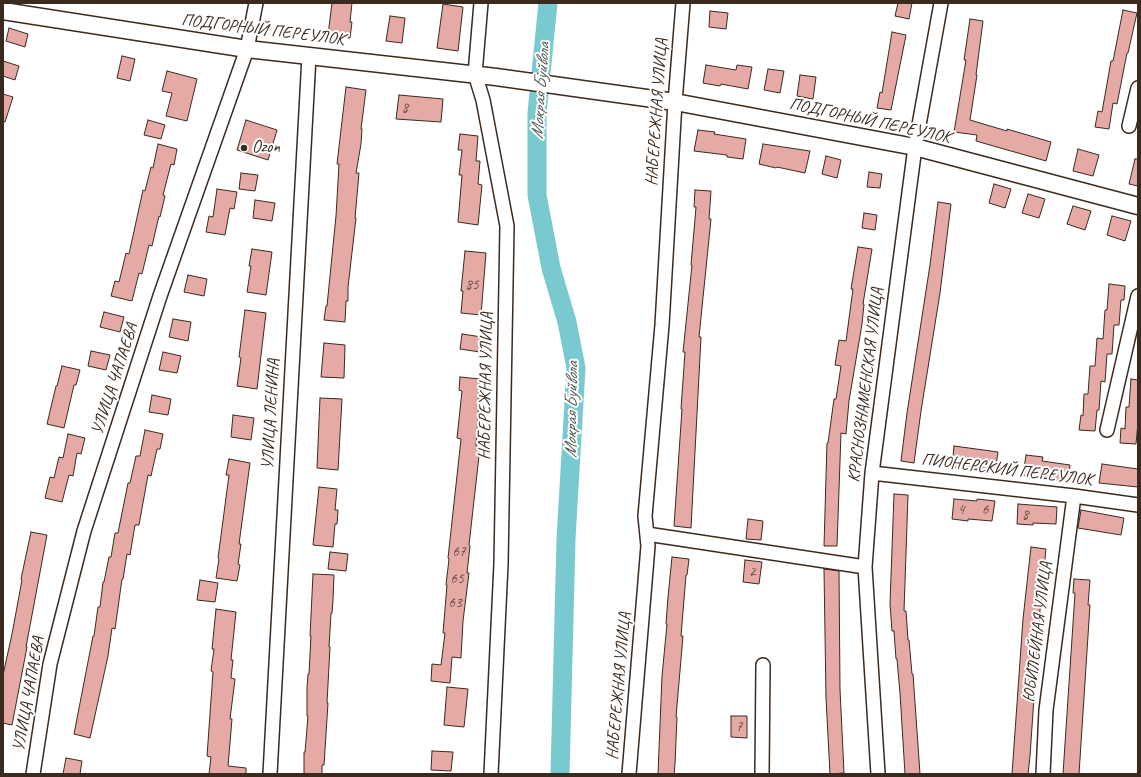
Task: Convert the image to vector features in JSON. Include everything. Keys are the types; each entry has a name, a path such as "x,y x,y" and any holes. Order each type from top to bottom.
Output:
{"main road":[{"name":"ПОДГОРНЫЙ ПЕРЕУЛОК","path":"3,11 247,49 475,74 674,102 915,147 1138,206"}],"street":[{"name":"УЛИЦА ЧАПАЕВА","path":"33,774 50,664 84,531 160,296 247,49 256,3"},
{"name":"НАБЕРЕЖНАЯ УЛИЦА","path":"481,3 475,74 483,100 507,226 501,564 491,774"},
{"name":"НАБЕРЕЖНАЯ УЛИЦА","path":"629,774 648,546 645,516 662,325 674,102 683,3"},
{"name":"КРАСНОЗНАМЕНСКАЯ УЛИЦА","path":"878,774 865,567 872,472 915,147 942,3"},
{"name":"УЛИЦА ЛЕНИНА","path":"270,774 309,56"},
{"path":"1129,126 1138,88"},
{"path":"1107,430 1138,296"},
{"name":"ПИОНЕРСКИЙ ПЕРЕУЛОК","path":"872,472 1138,505"},
{"name":"ЮБИЛЕЙНАЯ УЛИЦА","path":"1043,774 1046,710 1074,496"},
{"path":"647,534 865,567"},
{"path":"762,774 763,665"}],"building":[{"path":"332,3 352,3 350,38 328,35"},
{"path":"898,3 912,3 909,19 895,16"},
{"path":"443,4 463,7 458,51 437,48"},
{"path":"1123,10 1137,13 1117,104 1113,103 1109,129 1095,127 1098,111 1102,112 1111,61 1113,61"},
{"path":"710,11 728,13 726,29 709,27"},
{"path":"390,16 405,18 402,43 386,41"},
{"path":"970,19 983,21 970,120 1051,142 1046,161 976,141 977,135 954,132 966,60 964,60"},
{"path":"9,28 28,34 25,47 6,41"},
{"path":"892,32 906,35 891,110 877,108 880,92 882,93"},
{"path":"122,56 135,59 130,81 117,78"},
{"path":"3,61 19,66 15,80 3,76"},
{"path":"706,65 736,70 737,65 752,67 748,89 721,84 720,86 703,83"},
{"path":"768,69 784,71 780,93 764,90"},
{"path":"167,71 197,79 187,121 166,116 172,93 162,91"},
{"path":"800,75 816,77 813,99 797,96"},
{"path":"346,87 366,90 361,129 361,144 356,173 359,173 356,218 348,287 348,301 346,301 345,322 324,320 327,306 336,216 339,164 337,164"},
{"path":"3,94 13,97 5,122 3,121"},
{"path":"399,95 443,99 441,122 396,119"},
{"path":"148,120 165,125 161,139 144,135"},
{"path":"246,120 277,130 268,160 237,150"},
{"path":"698,130 746,139 743,159 727,157 727,155 694,151"},
{"path":"460,134 478,136 476,161 480,161 478,184 482,185 478,225 458,222 462,175 459,175 462,150 458,150"},
{"path":"158,144 177,149 174,165 171,164 163,195 165,196 152,246 149,245 142,274 139,273 132,301 111,296 115,281 119,282 126,253 129,254 143,190 145,191 151,167 153,168"},
{"path":"763,144 810,151 805,173 759,164"},
{"path":"1078,149 1099,155 1093,176 1073,171"},
{"path":"826,156 841,160 837,178 822,174"},
{"path":"1135,159 1138,159 1138,186 1129,184"},
{"path":"869,172 882,174 880,188 867,187"},
{"path":"241,173 258,175 255,191 239,189"},
{"path":"994,184 1011,189 1005,208 989,203"},
{"path":"217,189 237,192 234,209 230,208 225,235 206,232 209,216 213,217"},
{"path":"695,190 711,191 709,219 711,219 699,337 701,337 691,528 674,526 685,352 683,352 696,207 694,207"},
{"path":"1028,194 1045,199 1039,218 1022,213"},
{"path":"255,200 275,203 272,221 253,218"},
{"path":"938,202 951,204 940,293 914,463 901,461"},
{"path":"1073,206 1091,211 1085,230 1067,224"},
{"path":"864,213 877,215 875,230 862,228"},
{"path":"1112,216 1131,221 1125,241 1107,235"},
{"path":"858,247 872,249 863,304 862,324 849,401 846,434 841,433 837,546 824,546 827,443 841,366 835,365 839,340 846,341 853,289 851,289"},
{"path":"252,249 272,252 266,295 247,292"},
{"path":"465,251 486,253 481,315 461,313 463,291 461,291"},
{"path":"188,275 207,279 204,296 184,292"},
{"path":"1109,284 1125,286 1124,300 1121,300 1119,325 1114,325 1112,354 1107,354 1105,382 1101,381 1099,410 1097,410 1095,431 1079,430 1081,415 1083,416 1084,394 1088,394 1090,366 1095,366 1097,338 1103,339"},
{"path":"245,310 266,313 257,389 237,386"},
{"path":"104,312 124,317 120,332 100,327"},
{"path":"173,319 191,322 188,341 169,337"},
{"path":"462,334 482,337 480,352 460,349"},
{"path":"324,343 345,345 344,378 321,377"},
{"path":"91,351 110,355 106,370 88,366"},
{"path":"163,352 181,356 177,373 159,370"},
{"path":"62,366 80,370 76,385 74,385 64,428 47,424"},
{"path":"460,377 480,379 476,446 480,447 469,545 467,573 469,573 463,621 461,658 452,657 450,683 431,681 432,664 441,665 445,633 443,633 448,558 461,439 457,438 462,391 459,390"},
{"path":"1131,379 1138,380 1138,422 1136,444 1120,443 1121,428 1125,429 1126,407 1129,407"},
{"path":"152,395 171,399 168,415 149,412"},
{"path":"320,398 342,399 338,470 317,468"},
{"path":"233,415 254,418 251,440 231,437"},
{"path":"145,430 163,434 160,449 157,449 151,476 148,475 139,525 135,525 130,555 127,554 115,629 112,628 108,656 90,738 74,734 94,636 98,607 100,607 103,582 109,557 111,557 115,533 118,533 128,483 130,483 136,456 140,456"},
{"path":"68,434 85,438 81,454 77,453 73,476 69,475 62,502 45,498 50,477 54,478 59,457 63,458"},
{"path":"954,446 998,452 995,472 952,467"},
{"path":"1026,455 1043,457 1042,461 1070,465 1068,482 1023,475"},
{"path":"229,459 250,463 239,544 241,544 238,564 240,565 237,581 216,578 229,475 226,475"},
{"path":"1102,464 1138,469 1138,487 1099,483"},
{"path":"319,487 337,489 335,510 338,510 333,547 313,545"},
{"path":"894,494 908,495 904,611 906,611 908,640 913,674 920,774 905,774 897,659 894,631 892,631 890,604"},
{"path":"954,499 995,501 992,521 952,519"},
{"path":"1018,504 1057,507 1056,524 1017,524"},
{"path":"1081,510 1124,518 1121,535 1078,528"},
{"path":"748,519 763,521 761,540 746,539"},
{"path":"31,532 47,535 12,725 3,723 3,675"},
{"path":"1031,547 1046,549 1040,610 1030,756 1028,774 1012,774 1023,619"},
{"path":"330,552 348,554 346,571 328,569"},
{"path":"672,557 689,559 686,575 681,636 683,636 676,717 674,774 658,774 662,676"},
{"path":"745,560 762,562 759,584 743,582"},
{"path":"824,569 839,571 840,689 844,773 830,774 826,698"},
{"path":"313,574 334,575 333,600 329,647 328,703 324,765 322,765 322,774 304,774 304,752 308,716 307,688 311,636"},
{"path":"1074,579 1090,580 1088,605 1090,605 1079,774 1063,774 1075,593 1073,593"},
{"path":"200,580 218,583 215,602 197,600"},
{"path":"216,609 236,612 231,660 233,660 231,678 235,679 230,719 232,719 228,766 246,768 246,774 209,774 211,757 207,756 213,672 211,671 214,649 212,649"},
{"path":"447,687 468,689 464,727 444,725"},
{"path":"731,716 747,716 747,738 731,737"},
{"path":"432,751 453,752 451,771 431,770"},
{"path":"66,758 82,761 80,774 63,774"}],"waterway":[{"name":"Мокрая Буйвола","path":"548,3 537,113 537,195 551,268 567,322 576,368 566,539 560,774"}],"place":[{"name":"Ozon","path":"244,148"}]}
